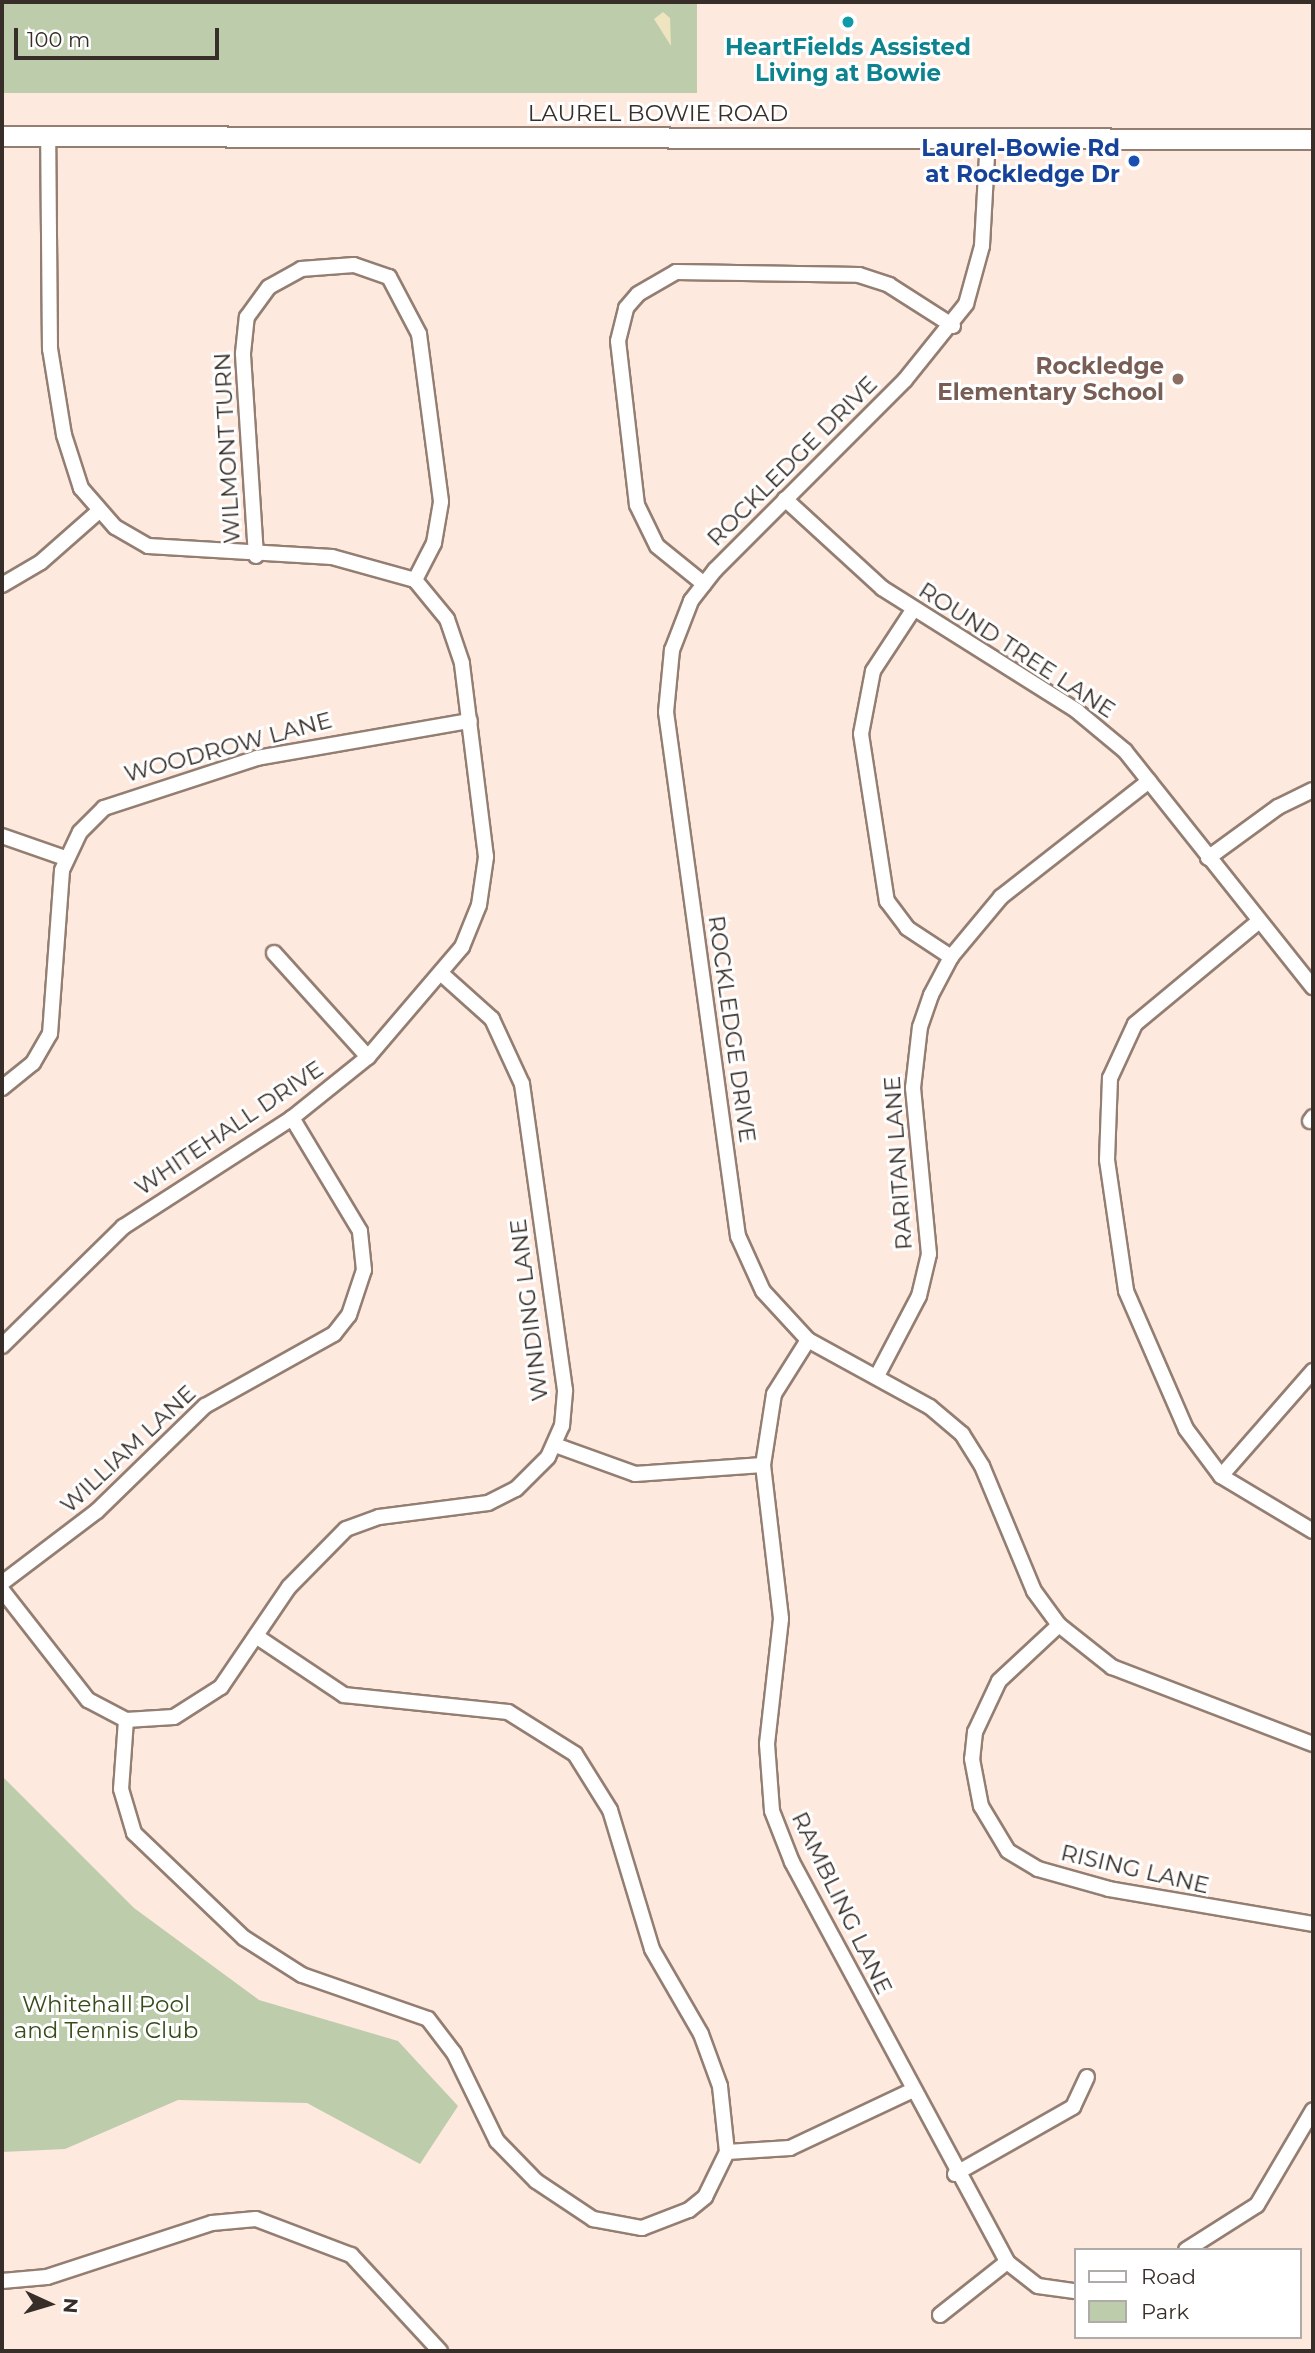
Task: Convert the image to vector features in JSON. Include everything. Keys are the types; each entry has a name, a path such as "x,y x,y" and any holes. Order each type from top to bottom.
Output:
{"main road":[{"name":"LAUREL BOWIE ROAD","path":"2,136 1313,139"}],"street":[{"path":"48,136 50,349 72,462 98,512 148,546 256,556 359,561 415,580"},
{"name":"ROCKLEDGE DRIVE","path":"988,138 979,269 953,326 704,584 684,615 667,671 674,777 738,1236 763,1291 808,1340 877,1377 962,1434 982,1466 1034,1591 1059,1625 1112,1667 1313,1744"},
{"name":"WILMONT TURN","path":"256,556 243,353 247,317 283,277 324,263 354,265 389,277 419,334 441,495 434,542 415,580"},
{"path":"704,584 657,546 637,505 618,341 626,308 638,294 676,272 845,274 889,285 953,326"},
{"name":"ROUND TREE LANE","path":"785,499 913,610 1077,711 1149,781 1258,922 1313,987"},
{"path":"2,585 41,562 98,512"},
{"name":"WHITEHALL DRIVE","path":"2,1346 133,1220 292,1118 368,1057 443,975 475,919 485,875 470,721 455,637 415,580"},
{"path":"913,610 873,671 861,734 887,901 907,929 951,957"},
{"name":"WOODROW LANE","path":"2,1088 33,1063 50,1034 65,858 92,818 129,795 257,758 470,721"},
{"name":"RARITAN LANE","path":"877,1377 925,1274 929,1226 915,1062 922,1016 951,957 1001,897 1149,781"},
{"path":"1208,858 1278,807 1313,790"},
{"path":"2,836 65,858"},
{"path":"1258,922 1135,1024 1114,1065 1106,1104 1107,1160 1126,1291 1171,1402 1221,1476 1313,1531"},
{"path":"274,953 368,1057"},
{"name":"WINDING LANE","path":"126,1720 174,1717 202,1704 310,1562 346,1528 397,1514 488,1503 527,1481 555,1445 564,1415 563,1370 522,1084 492,1018 443,975"},
{"name":"WILLIAM LANE","path":"2,1583 97,1511 205,1406 327,1338 349,1315 364,1270 360,1231 292,1118"},
{"name":"RAMBLING LANE","path":"808,1340 774,1394 762,1465 781,1619 767,1744 772,1811 911,2091 1007,2262 1038,2286 1074,2291"},
{"path":"1221,1476 1313,1371"},
{"path":"555,1445 635,1474 762,1465"},
{"path":"2,1590 88,1700 126,1720 123,1808 144,1845 280,1965 428,2019 454,2053 497,2141 557,2197 604,2225 657,2225 705,2197 727,2152 713,2062 652,1949 610,1810 575,1755 508,1712 344,1695 256,1636"},
{"name":"RISING LANE","path":"1059,1625 999,1681 975,1732 979,1798 1008,1851 1038,1869 1109,1889 1313,1924"},
{"path":"956,2174 1073,2107 1087,2077"},
{"path":"727,2152 790,2148 911,2091"},
{"path":"1189,2248 1257,2206 1313,2110"},
{"path":"2,2281 47,2277 212,2223 256,2219 351,2255 440,2351"},
{"path":"940,2315 1007,2262"}],"green space":[{"path":"2,2 697,2 697,93 2,93"},
{"name":"Whitehall Pool and Tennis Club","path":"2,1776 134,1908 259,2000 398,2041 458,2106 420,2164 307,2103 178,2100 65,2149 2,2152"}],"sand":[{"path":"663,12 670,18 671,46 654,19"}],"place":[{"name":"HeartFields Assisted Living at Bowie","path":"848,22"},
{"name":"Laurel-Bowie Rd at Rockledge Dr","path":"1134,161"},
{"name":"Rockledge Elementary School","path":"1178,379"}]}
